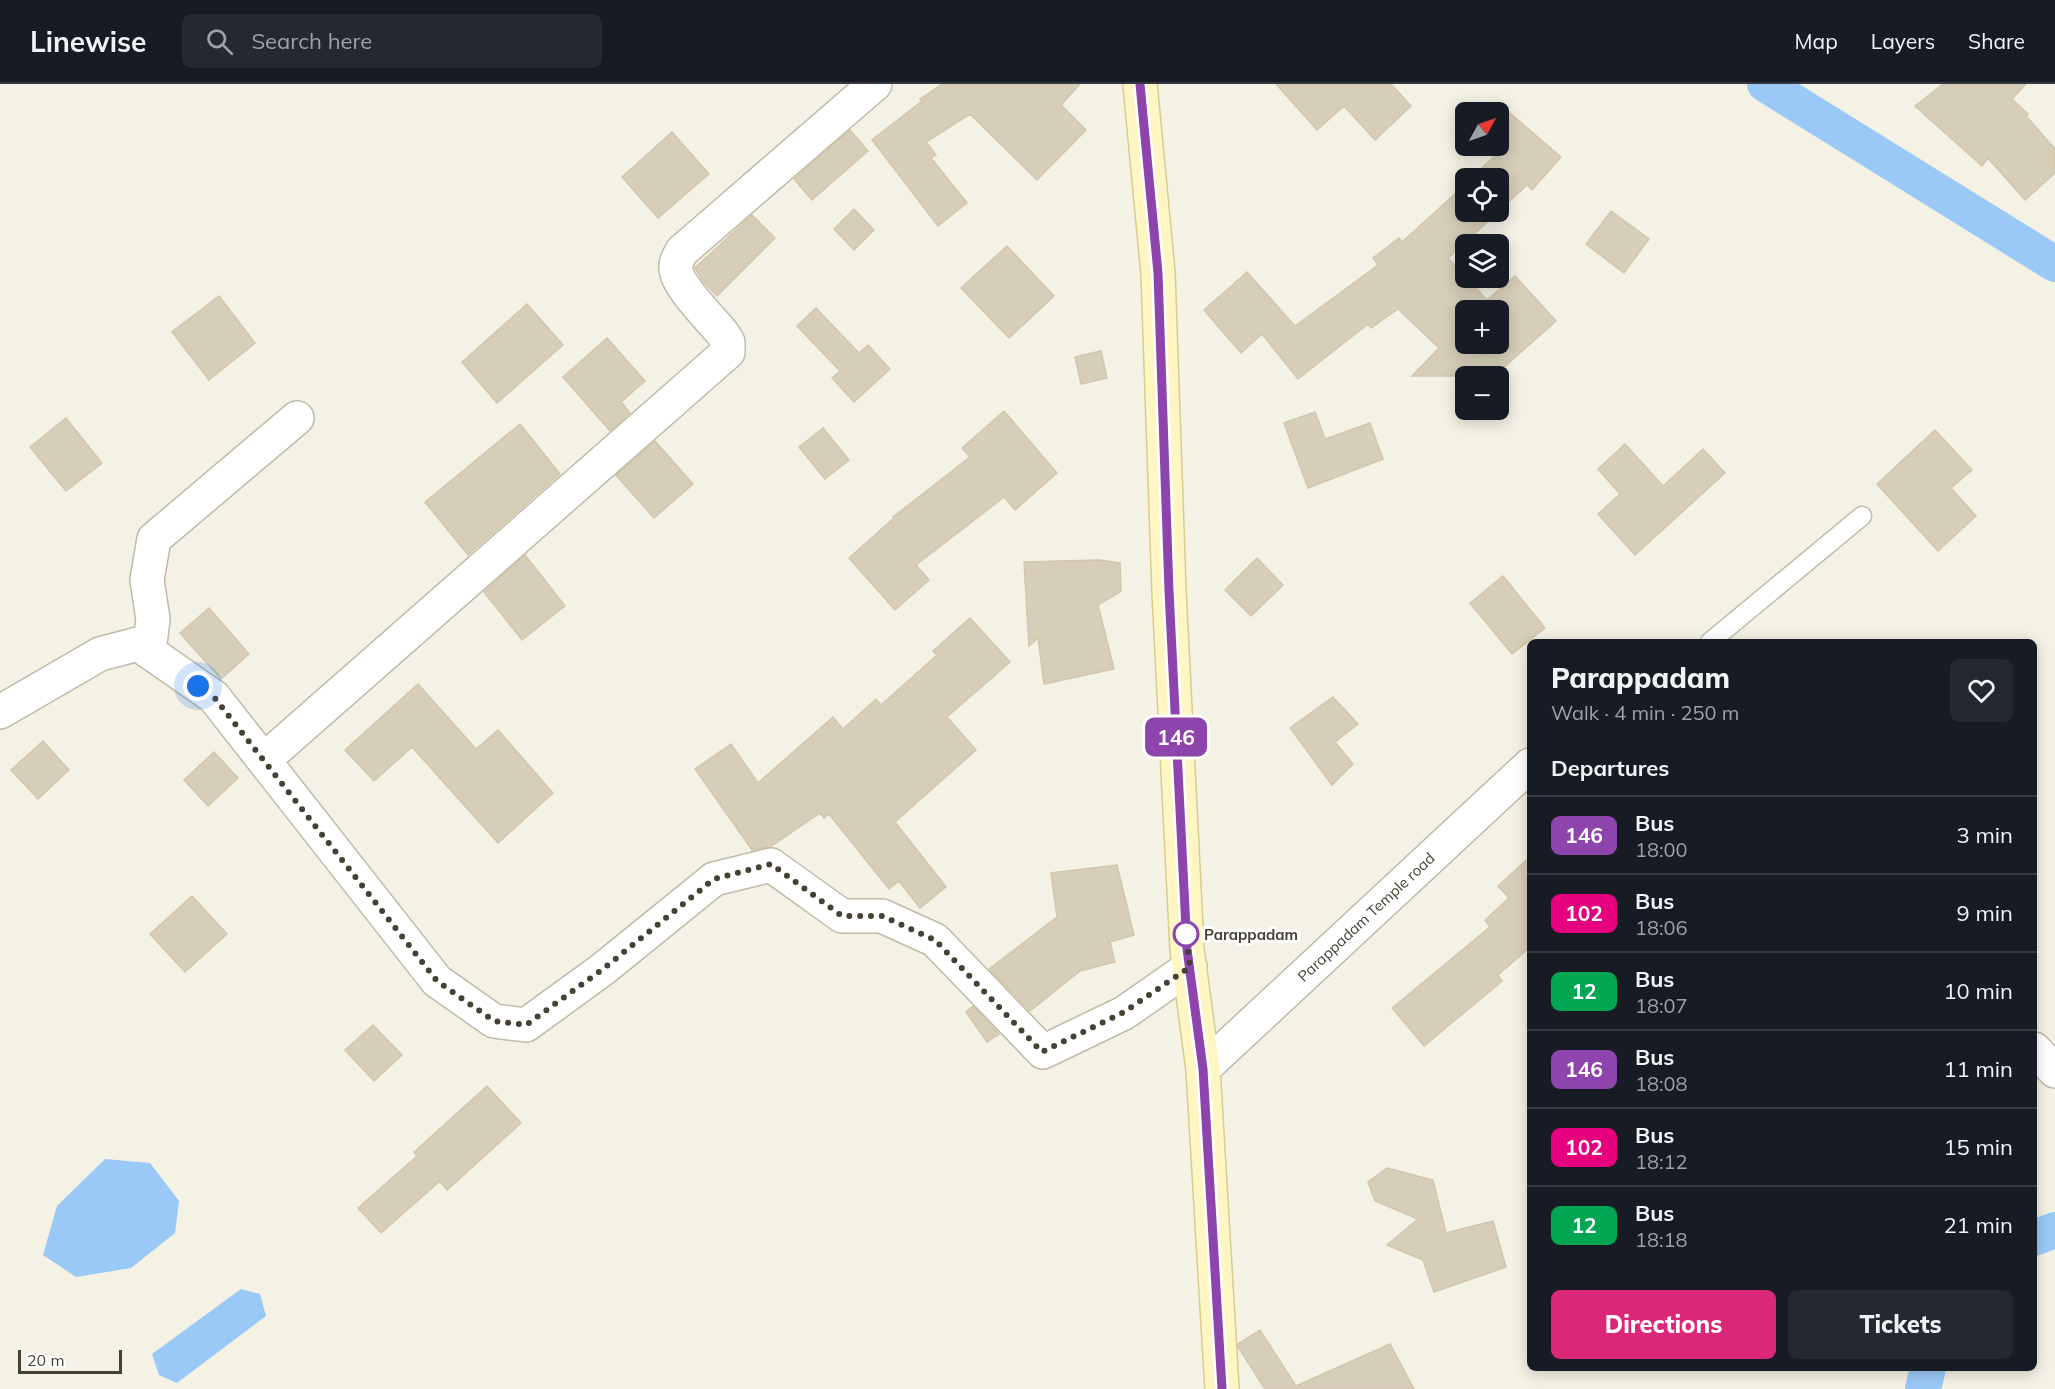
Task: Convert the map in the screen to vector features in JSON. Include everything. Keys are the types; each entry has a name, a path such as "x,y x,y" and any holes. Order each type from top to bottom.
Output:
{"main road":[{"path":"1140,84 1158,273 1169,591 1187,949 1203,1069 1222,1389"}],"street":[{"path":"264,760 728,352 728,342 723,334 678,278 675,267 677,260 682,251 875,84"},
{"path":"149,652 153,619 147,580 154,539 297,418"},
{"path":"0,712 100,654 138,644 214,697 437,981 494,1021 526,1025 603,969 714,879 771,864 842,916 882,916 935,940 1042,1052 1124,1012 1190,967"},
{"name":"Parappadam Temple road","path":"1203,1069 1527,768"},
{"path":"2037,1052 2055,1071"}],"lane":[{"path":"1714,639 1862,516"}],"water":[{"path":"105,1159 150,1163 179,1201 175,1233 131,1268 76,1277 43,1255 57,1206"},
{"path":"241,1289 260,1294 266,1316 177,1383 159,1375 152,1354"}],"building":[{"path":"942,84 1080,84 1061,105 1086,130 1037,180 970,114 926,142 936,155 931,158 967,203 938,226 872,140 922,101 920,99"},
{"path":"1276,84 1391,84 1411,106 1375,140 1344,106 1317,130"},
{"path":"1943,84 2026,84 2012,99 2028,114 2026,116 2055,149 2055,173 2025,200 1988,158 1982,166 1915,106"},
{"path":"1509,112 1561,157 1532,190 1527,185 1509,201 1509,168 1482,168 1495,156 1509,156"},
{"path":"850,130 868,151 812,200 794,179"},
{"path":"672,132 709,174 658,218 622,177"},
{"path":"1455,194 1455,222 1487,222 1474,234 1455,234 1455,252 1448,258 1455,266 1455,288 1476,288 1487,300 1501,288 1509,288 1509,281 1515,276 1556,321 1505,366 1455,366 1455,376 1412,376 1439,348 1398,309 1371,328 1368,324 1298,379 1262,334 1241,353 1204,310 1247,272 1295,326 1378,265 1373,258 1399,238 1402,242"},
{"path":"854,209 874,230 854,250 834,229"},
{"path":"1611,211 1649,239 1624,273 1586,244"},
{"path":"752,215 775,238 717,296 702,280 695,268"},
{"path":"1007,246 1054,296 1009,338 961,288"},
{"path":"219,296 255,343 209,380 172,332"},
{"path":"527,304 563,345 497,403 462,362"},
{"path":"816,308 859,353 868,345 890,369 854,402 832,378 840,371 797,326"},
{"path":"607,338 645,381 621,402 630,413 610,431 563,377"},
{"path":"1101,351 1107,378 1081,384 1075,357"},
{"path":"1004,411 1057,473 1015,510 1004,497 916,565 929,580 895,610 849,558 893,517 970,457 962,448"},
{"path":"1315,412 1325,439 1370,423 1383,459 1308,488 1284,423"},
{"path":"66,418 102,463 66,491 30,447"},
{"path":"520,424 560,474 468,555 425,502"},
{"path":"823,428 849,460 825,479 799,447"},
{"path":"1935,430 1972,470 1951,488 1976,516 1938,551 1877,484"},
{"path":"655,441 693,484 654,518 616,475"},
{"path":"1625,444 1663,486 1703,449 1725,473 1635,555 1598,514 1620,494 1598,469"},
{"path":"525,555 565,606 522,640 484,592"},
{"path":"1257,558 1283,585 1251,616 1225,590"},
{"path":"1099,560 1120,563 1121,591 1098,605 1114,669 1044,684 1038,638 1029,646 1024,562"},
{"path":"1503,576 1545,628 1531,639 1527,639 1527,642 1512,654 1470,603"},
{"path":"209,608 249,654 221,679 180,633"},
{"path":"970,618 1010,662 947,717 976,750 895,822 946,887 920,908 899,881 889,889 829,814 824,818 820,813 770,847 752,850 695,769 731,744 758,783 833,717 843,729 876,699 881,705 937,655 933,651"},
{"path":"418,684 476,749 498,730 553,793 498,843 412,747 374,781 345,750"},
{"path":"1333,697 1358,724 1335,742 1353,764 1332,785 1290,728"},
{"path":"43,741 69,770 38,799 11,770"},
{"path":"214,752 238,778 208,806 184,780"},
{"path":"1527,860 1527,950 1498,975 1502,981 1424,1046 1392,1008 1490,927 1485,920 1509,898 1498,886"},
{"path":"1117,865 1134,935 1110,942 1115,962 1080,971 1030,1011 989,969 1057,917 1051,873"},
{"path":"192,896 227,934 185,972 150,934"},
{"path":"973,1006 999,1034 987,1042 966,1012"},
{"path":"373,1025 402,1055 374,1081 345,1050"},
{"path":"487,1086 521,1123 447,1190 440,1181 381,1233 358,1208 417,1156 414,1152"},
{"path":"1387,1168 1433,1180 1446,1233 1493,1221 1506,1267 1434,1292 1423,1260 1387,1245 1418,1219 1375,1201 1368,1182"},
{"path":"1260,1330 1296,1386 1390,1344 1414,1389 1265,1389 1238,1347 1238,1344"}],"waterway":[{"path":"1765,84 2055,264"},
{"path":"2037,1237 2055,1230"},
{"path":"1923,1389 1927,1371"}],"bus line":[{"name":"146","path":"1140,84 1158,273 1169,591 1187,949 1203,1069 1222,1389"}],"place":[{"name":"Parappadam","path":"1186,934"}],"route":[{"path":"198,686 214,697 437,981 494,1021 526,1025 603,969 714,879 771,864 842,916 882,916 935,940 1042,1052 1124,1012 1190,967 1186,934"}]}
